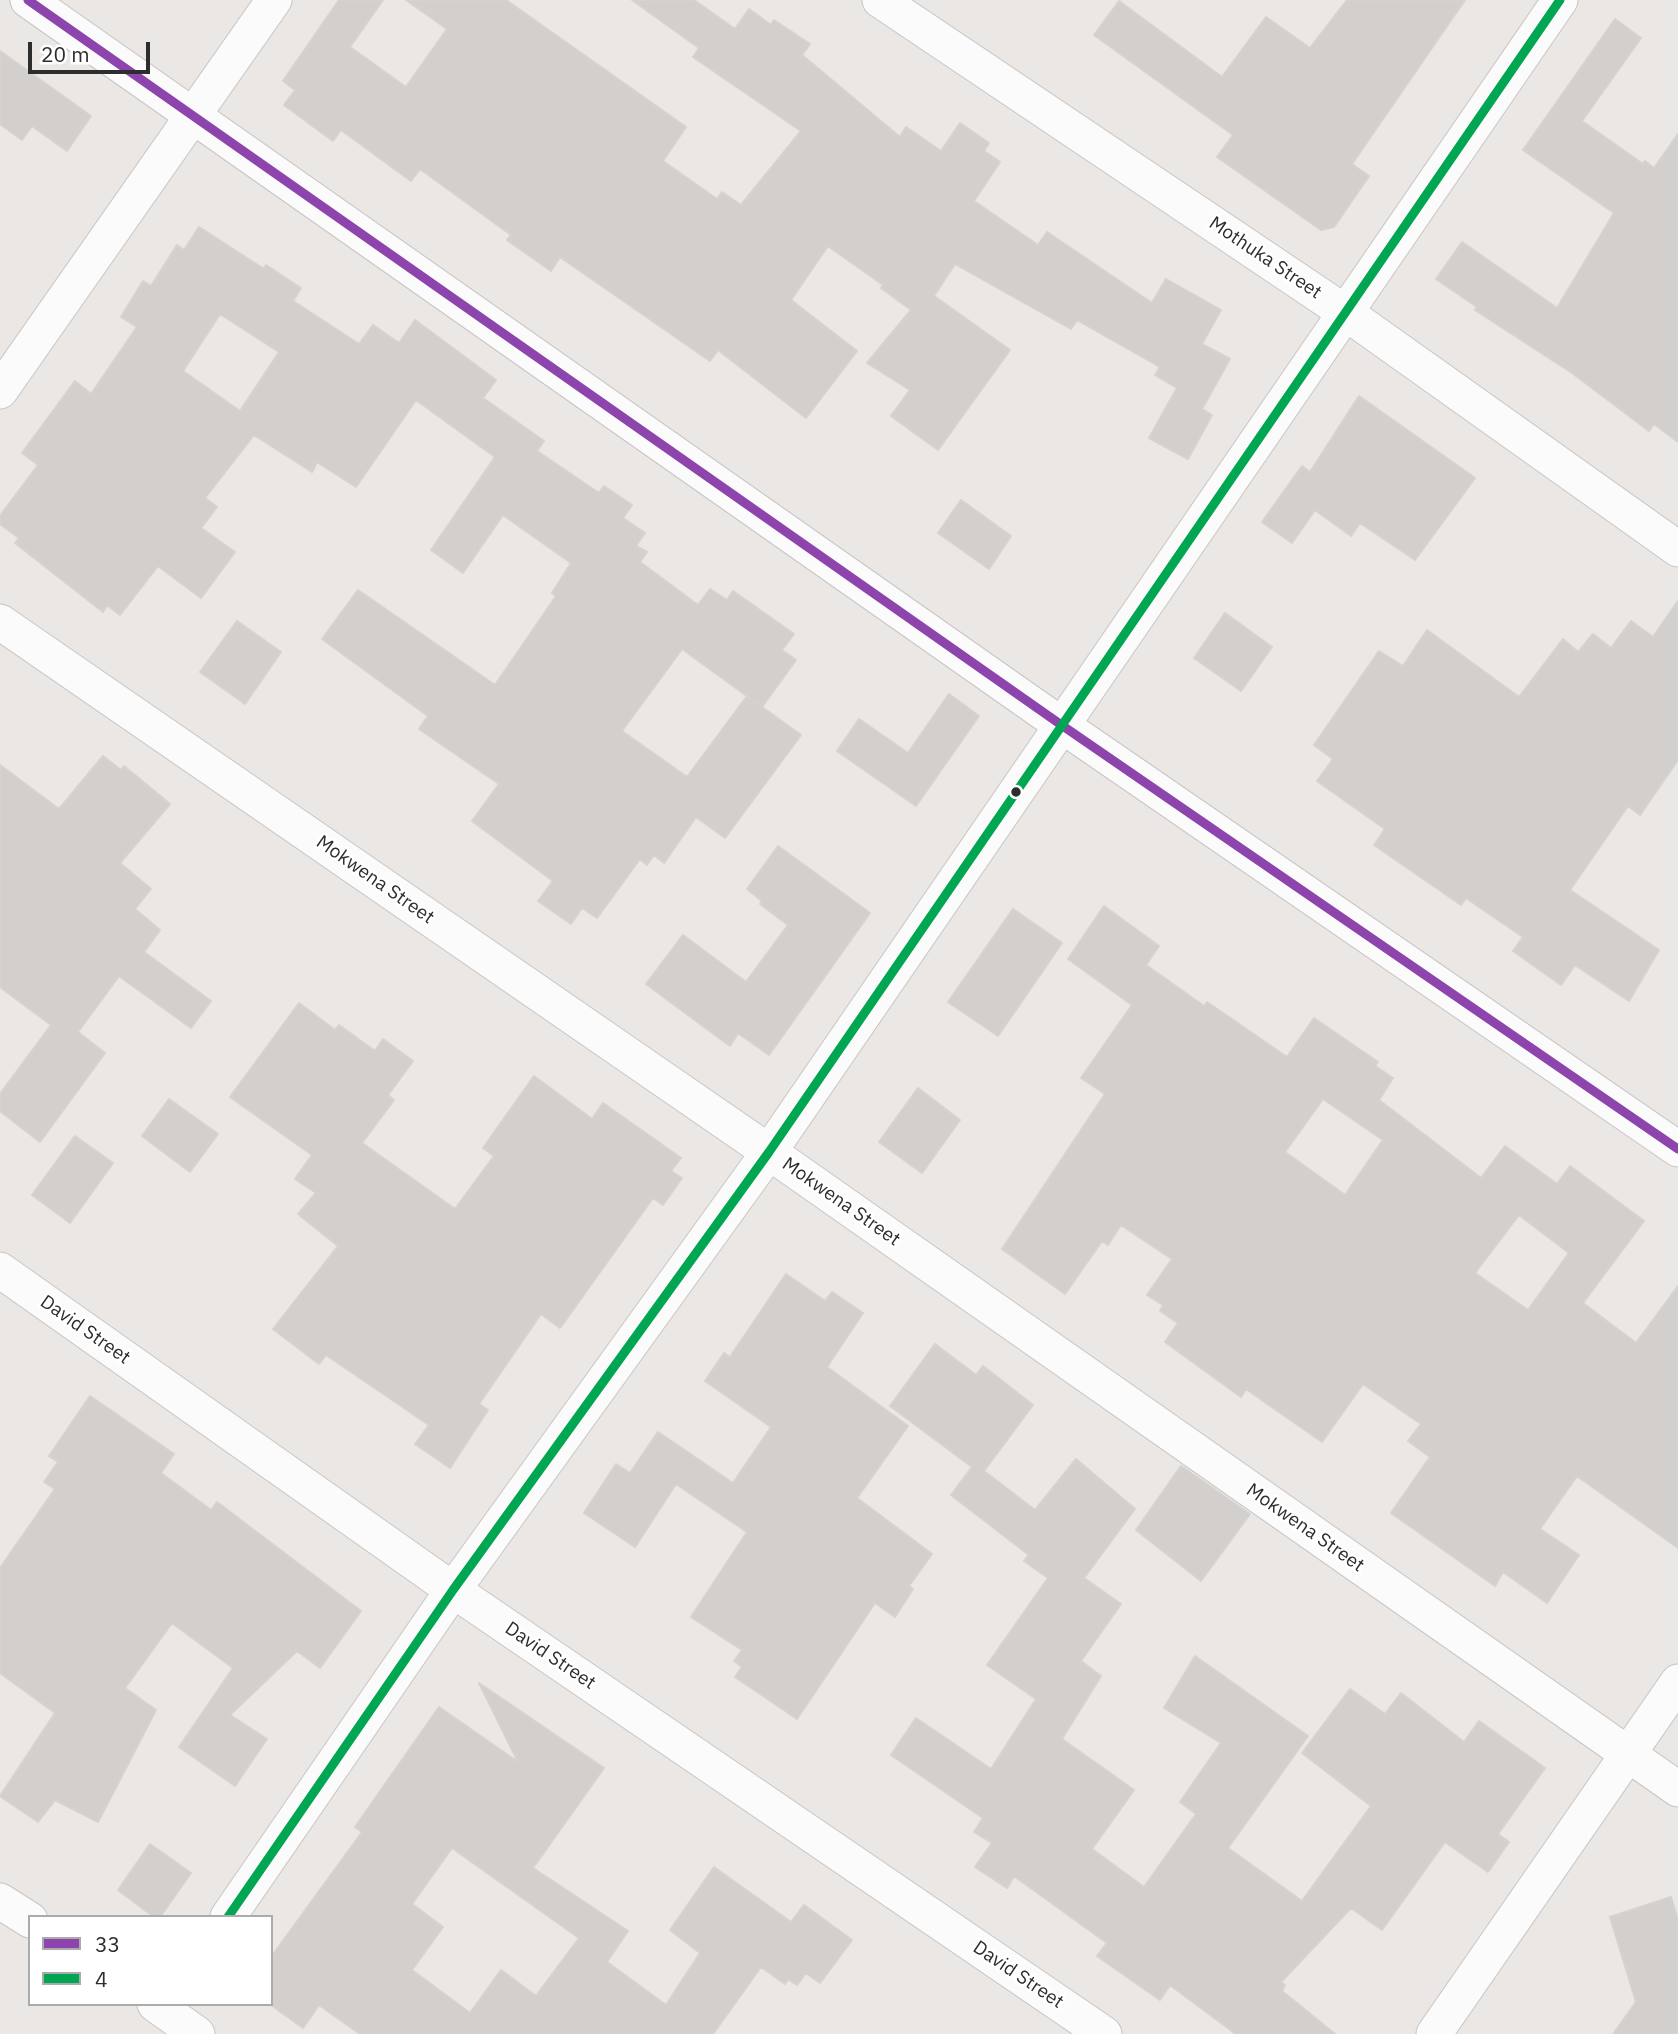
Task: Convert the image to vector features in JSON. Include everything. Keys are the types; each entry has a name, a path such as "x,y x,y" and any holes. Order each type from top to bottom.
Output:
{"street":[{"path":"28,0 1060,724 1678,1149"},
{"path":"0,391 274,0"},
{"name":"Mothuka Street","path":"880,0 1346,313 1678,549"},
{"path":"229,1915 453,1590 769,1152 1060,724 1560,0"},
{"name":"Mokwena Street","path":"0,622 769,1152 1678,1789"},
{"name":"David Street","path":"0,1270 453,1590 1104,2034"},
{"path":"1434,2034 1678,1682"},
{"path":"0,1900 28,1919"},
{"path":"159,2013 197,2034"}],"building":[{"path":"339,0 383,0 350,47 406,87 447,29 406,0 506,0 686,127 663,161 717,199 722,192 741,205 801,131 693,57 699,48 632,0 694,0 735,29 749,9 771,25 774,20 810,44 802,55 900,137 906,127 941,151 960,123 989,143 984,151 1000,162 974,201 1038,245 1047,232 1152,303 1166,279 1221,310 1202,344 1230,359 1202,409 1212,415 1188,459 1149,438 1177,388 1155,375 1160,367 1077,320 1071,329 955,264 934,296 1010,350 938,450 891,416 910,390 867,363 911,310 881,288 883,285 828,246 791,300 857,351 806,418 718,350 710,361 560,257 551,271 507,240 511,235 420,169 411,181 341,130 333,141 284,105 295,90 283,81"},
{"path":"1347,0 1465,0 1352,164 1369,176 1334,227 1321,230 1217,157 1233,135 1094,35 1119,1 1222,77 1266,17 1310,48"},
{"path":"1615,19 1641,38 1582,121 1643,164 1645,161 1654,168 1678,134 1678,442 1654,424 1649,431 1572,373 1475,310 1477,307 1436,279 1462,242 1557,308 1614,213 1523,150"},
{"path":"0,51 91,116 67,151 32,126 22,140 0,124"},
{"path":"199,227 264,269 266,265 301,288 293,301 359,344 373,325 399,343 415,320 496,380 483,398 544,441 537,451 599,493 604,486 632,505 623,518 645,533 636,546 647,552 640,562 698,605 710,589 727,600 733,591 794,634 782,650 796,660 762,707 801,735 725,838 696,817 664,863 654,855 647,865 640,859 597,918 582,908 571,924 538,901 553,881 472,821 499,784 419,729 428,716 322,639 358,590 495,685 556,596 552,593 571,563 503,515 463,573 431,550 495,457 416,400 356,487 317,462 312,472 254,435 205,498 217,507 201,528 235,552 201,598 158,566 120,615 107,605 103,612 15,543 19,538 0,524 0,516 38,465 22,453 75,381 91,394 137,327 121,317 143,281 151,286 177,245 184,250","holes":["220,314 279,352 240,411 183,371","682,649 747,696 687,777 622,731"]},
{"path":"1359,396 1475,478 1415,560 1360,523 1351,536 1315,510 1292,543 1262,522 1302,466 1310,472"},
{"path":"961,500 1011,536 989,569 938,533"},
{"path":"1678,601 1678,760 1640,815 1628,806 1570,890 1659,950 1629,1001 1575,965 1561,985 1513,951 1523,937 1466,898 1461,905 1374,845 1385,829 1317,781 1333,759 1314,745 1379,651 1403,666 1427,630 1519,697 1563,639 1578,652 1593,634 1611,648 1631,621 1653,637"},
{"path":"1225,613 1272,647 1241,691 1194,658"},
{"path":"237,621 281,652 245,704 200,672"},
{"path":"949,694 979,716 916,806 837,751 859,719 908,753"},
{"path":"103,756 121,770 124,766 170,804 120,863 151,889 135,909 160,930 144,952 211,1001 191,1028 119,976 78,1032 105,1053 40,1142 0,1111 0,1094 51,1025 0,987 0,765 59,809"},
{"path":"778,846 870,913 769,1055 738,1033 730,1046 646,984 683,935 746,982 788,925 760,904 762,901 747,889"},
{"path":"1104,906 1159,946 1146,965 1204,1006 1207,1002 1287,1057 1314,1018 1378,1062 1375,1066 1393,1078 1379,1100 1481,1178 1505,1146 1557,1184 1570,1166 1644,1221 1583,1303 1636,1343 1678,1286 1678,1548 1577,1476 1540,1529 1579,1555 1547,1603 1503,1572 1495,1586 1391,1513 1430,1457 1408,1441 1421,1424 1363,1384 1322,1442 1246,1389 1241,1397 1165,1342 1178,1323 1160,1311 1163,1305 1147,1295 1172,1259 1121,1225 1108,1245 1102,1241 1065,1294 1002,1249 1105,1094 1081,1078 1132,1005 1068,959","holes":["1323,1099 1383,1140 1345,1195 1285,1152","1519,1215 1569,1253 1528,1310 1475,1273"]},
{"path":"1013,909 1062,943 998,1036 948,1002"},
{"path":"299,1003 335,1030 339,1025 375,1051 383,1039 413,1061 388,1095 394,1100 362,1143 455,1209 494,1156 483,1148 534,1076 592,1119 603,1103 681,1158 671,1171 682,1178 663,1205 653,1198 560,1328 541,1314 479,1404 488,1410 450,1468 415,1444 429,1425 326,1355 319,1364 273,1329 338,1246 298,1214 316,1193 295,1179 312,1155 230,1097"},
{"path":"918,1088 960,1120 922,1173 879,1142"},
{"path":"169,1099 218,1134 190,1172 142,1136"},
{"path":"75,1136 113,1163 70,1223 32,1195"},
{"path":"786,1274 825,1301 832,1292 863,1313 827,1367 908,1426 857,1498 932,1554 909,1586 913,1589 895,1617 875,1603 797,1719 735,1677 742,1667 734,1661 742,1650 691,1617 747,1532 676,1484 635,1547 584,1513 616,1464 630,1473 658,1432 733,1483 771,1427 705,1381 724,1353 730,1357"},
{"path":"935,1344 976,1375 983,1366 1033,1405 984,1471 1035,1510 1076,1459 1135,1509 1084,1578 1121,1604 1081,1661 1101,1676 1062,1739 1134,1790 1092,1849 1144,1887 1196,1814 1180,1802 1221,1743 1164,1708 1195,1656 1308,1736 1228,1848 1302,1901 1371,1806 1302,1753 1350,1689 1385,1714 1401,1693 1464,1742 1479,1721 1545,1768 1498,1834 1509,1842 1488,1872 1445,1842 1382,1930 1351,1908 1281,1982 1285,1985 1282,1991 1335,2034 1236,2034 1170,1985 1160,2000 1097,1956 1107,1943 1014,1876 1007,1888 975,1867 992,1843 974,1832 983,1818 891,1755 916,1718 991,1769 1036,1699 987,1665 1048,1578 1024,1561 1029,1555 951,1495 972,1467 890,1406"},
{"path":"90,1396 174,1454 161,1473 211,1510 217,1502 361,1611 320,1668 297,1651 230,1715 267,1739 235,1786 179,1747 233,1668 172,1623 125,1688 156,1710 98,1822 55,1800 38,1822 0,1796 55,1713 0,1673 0,1568 55,1489 44,1482 58,1462 49,1456"},
{"path":"1181,1466 1250,1514 1201,1581 1136,1530"},
{"path":"479,1683 604,1768 533,1868 628,1931 607,1962 666,2005 700,1953 670,1930 714,1867 791,1922 804,1905 852,1940 820,1983 806,1973 797,1985 788,1979 785,1984 761,1967 713,2034 360,2034 319,2005 303,2028 272,2006 273,1954 362,1832 355,1827 439,1707 518,1762","holes":["452,1848 579,1938 536,1996 501,1970 470,2013 412,1970 443,1927 412,1904"]},
{"path":"150,1844 191,1873 161,1915 151,1915 118,1890"},
{"path":"1671,1897 1678,1920 1678,2034 1613,2034 1636,2002 1610,1917"}],"transit line":[{"name":"33","path":"28,0 1060,724 1678,1149"},
{"name":"4","path":"229,1915 453,1590 769,1152 1560,0"}]}
